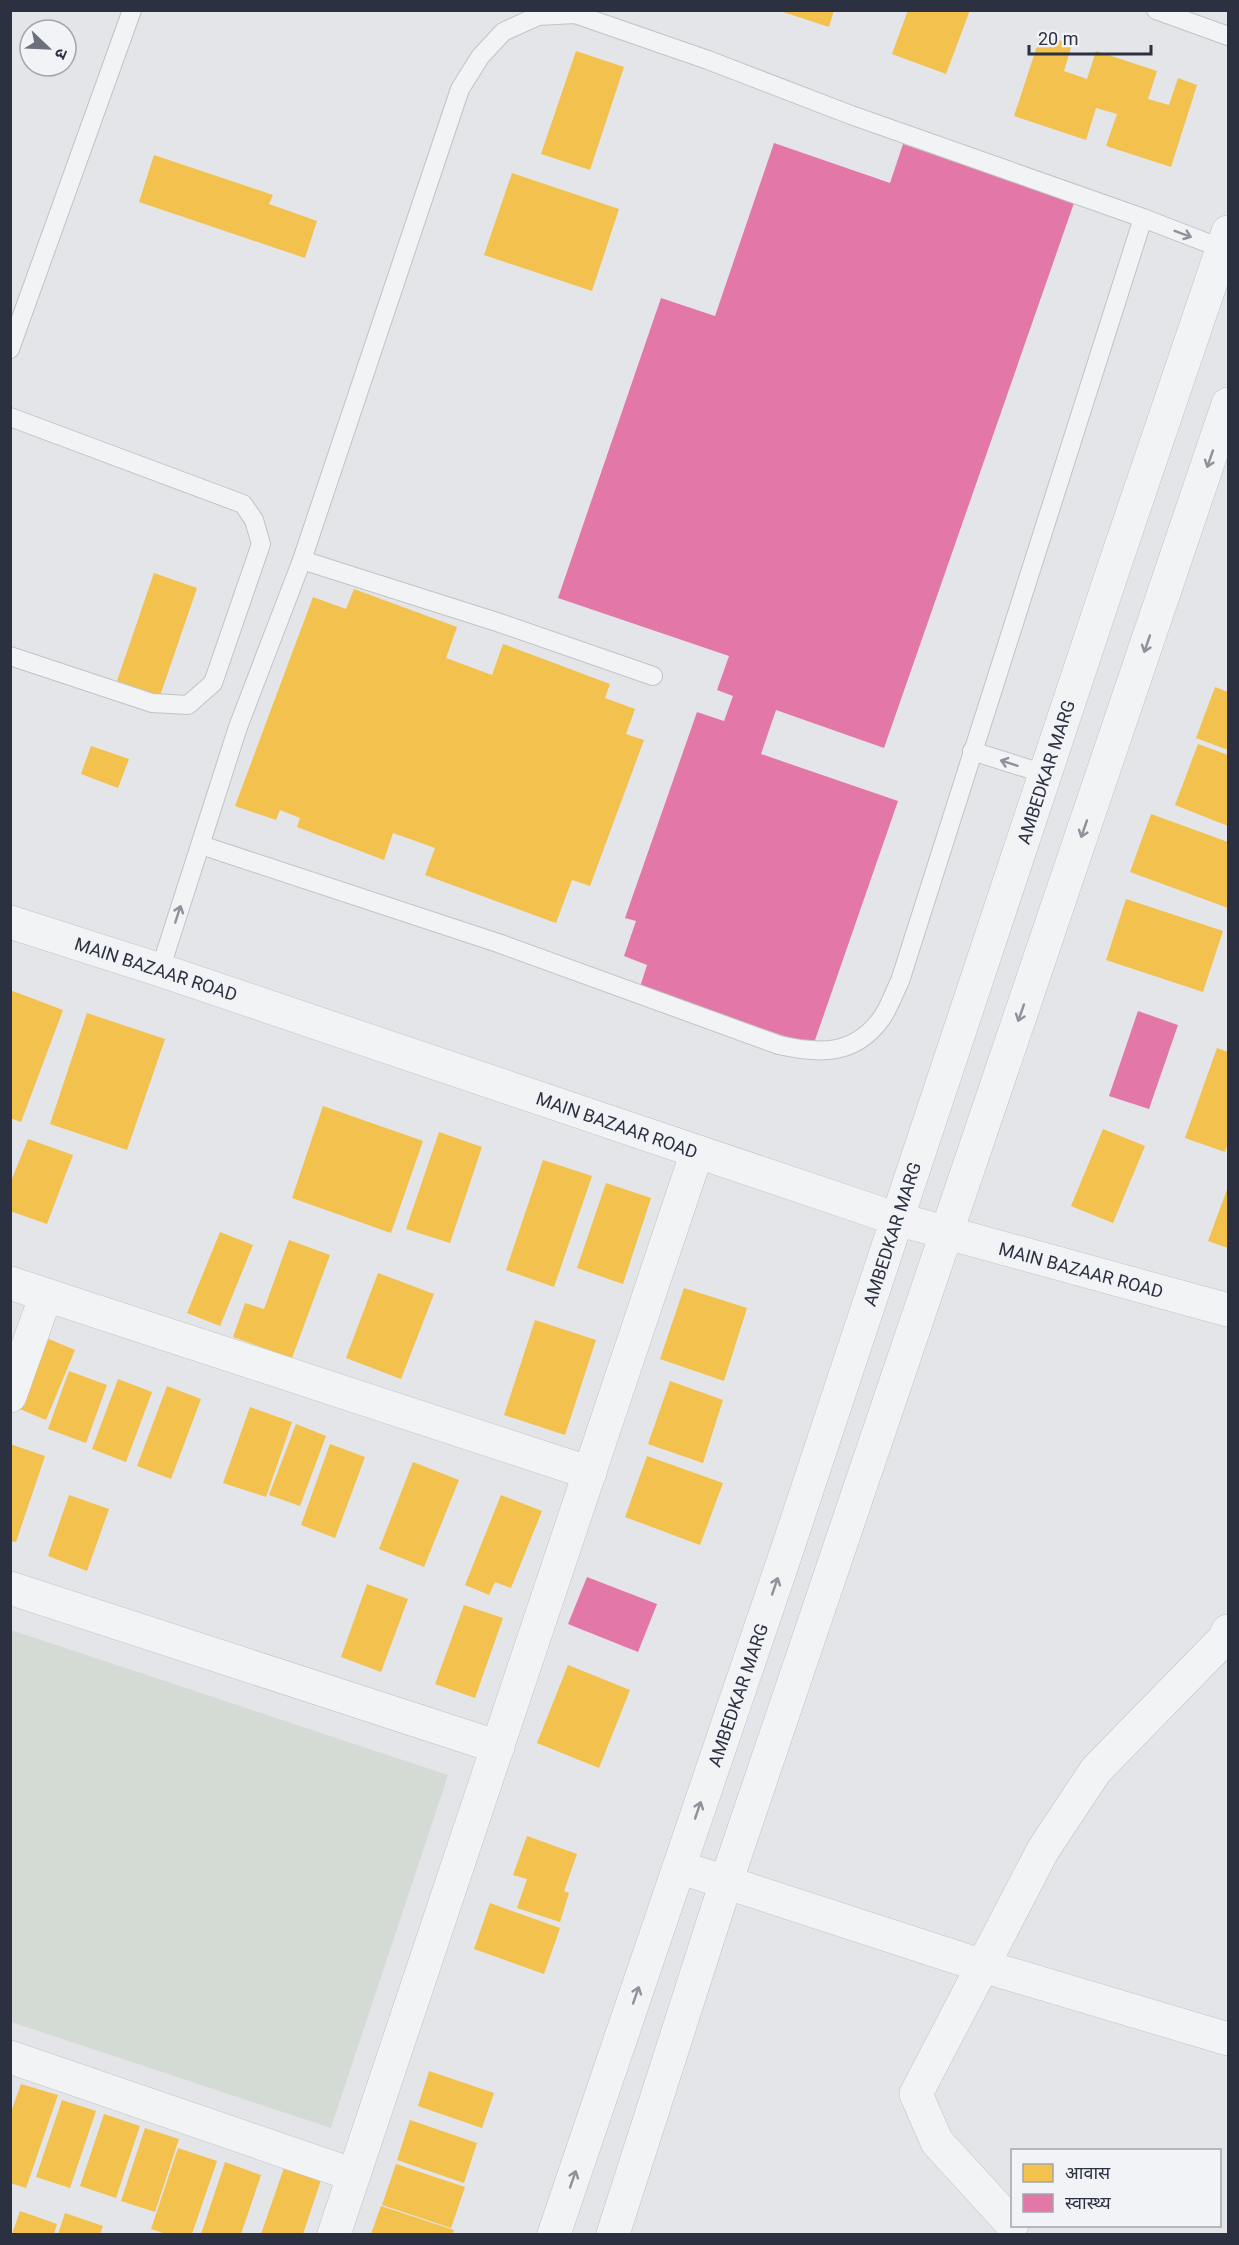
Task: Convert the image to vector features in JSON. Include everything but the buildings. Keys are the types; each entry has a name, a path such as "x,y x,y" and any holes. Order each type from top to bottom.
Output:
{"street":[{"name":"AMBEDKAR MARG","path":"554,2235 785,1556 1045,774 1226,241"},
{"path":"613,2235 726,1882 1228,404"},
{"name":"MAIN BAZAAR ROAD","path":"10,922 160,970 897,1219 1228,1310"},
{"path":"334,2235 697,1152"},
{"path":"10,1283 590,1473"},
{"path":"10,1396 46,1295"},
{"path":"10,1588 498,1747"},
{"path":"1011,2223 937,2142 916,2094 1043,1850 1096,1770 1224,1638 1228,1631"},
{"path":"679,1867 983,1966 1228,2039"},
{"path":"10,2057 354,2175"}],"lane":[{"path":"10,349 132,10"},
{"path":"1156,10 1228,36"},
{"path":"160,970 238,727 302,560 460,89 480,57 502,32 538,16 575,14 1143,218 1226,241"},
{"path":"201,845 498,944 779,1045 807,1051 834,1051 860,1041 881,1018 900,981 1143,218"},
{"path":"10,417 243,504 254,520 261,544 213,683 188,705 152,703 10,656"},
{"path":"302,560 500,623 653,676"},
{"path":"972,751 1045,774"}],"shaded area":[{"path":"11,1630 448,1775 331,2128 11,2022"}]}
